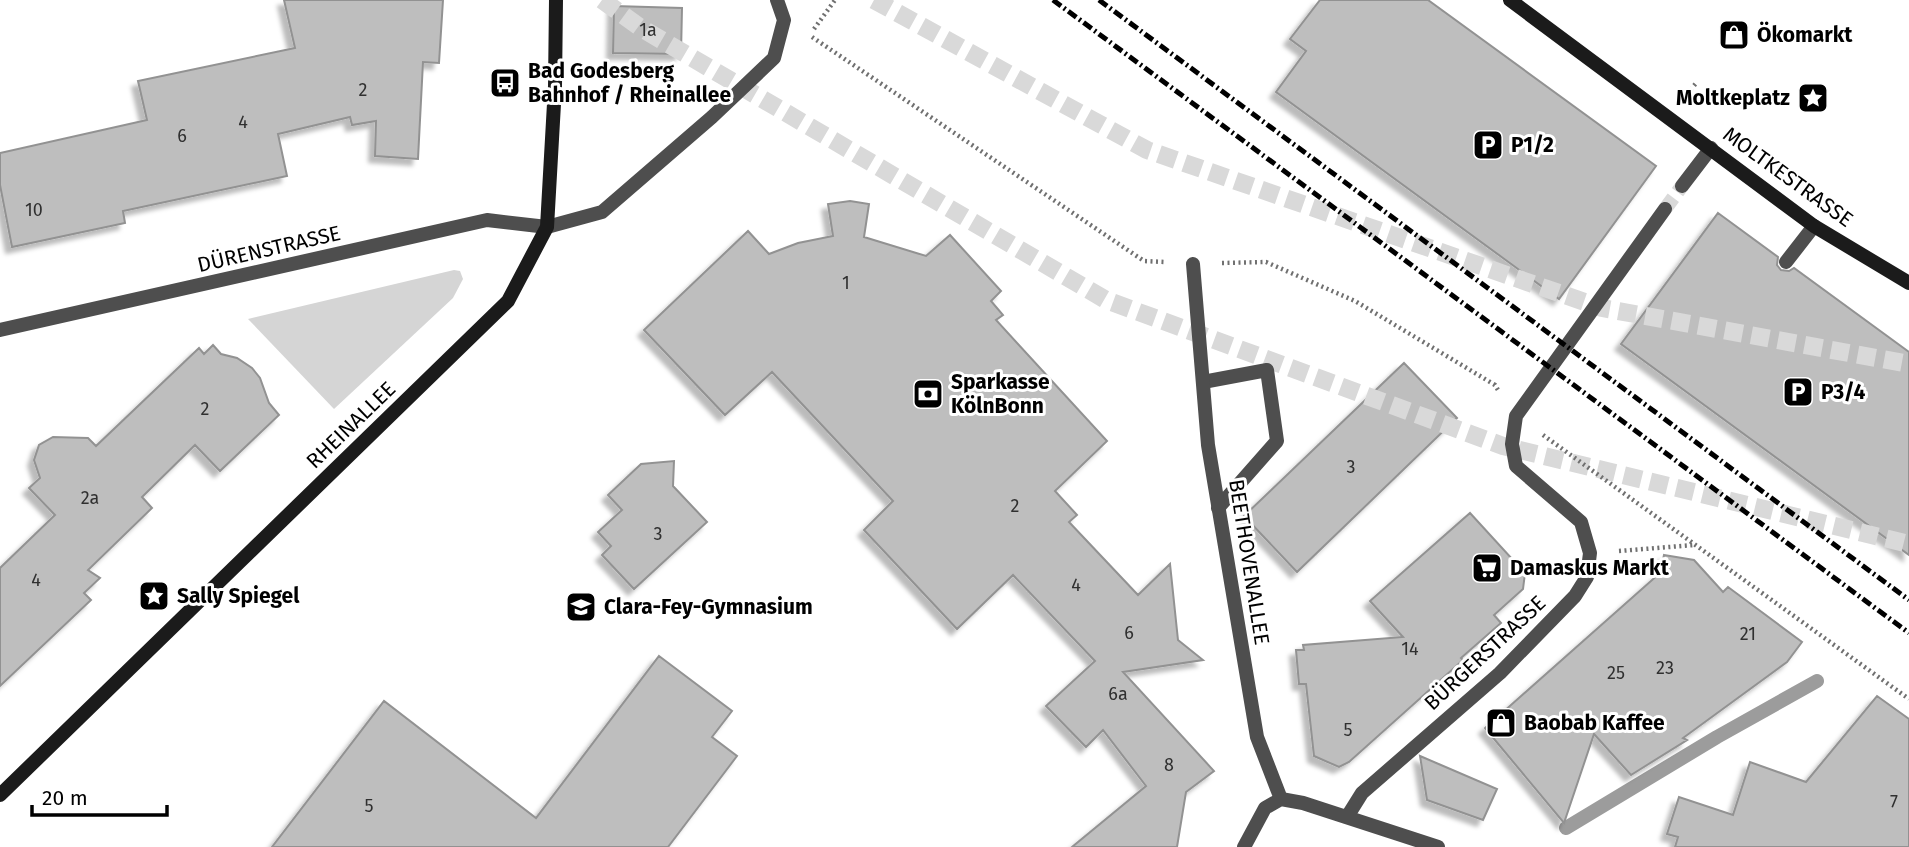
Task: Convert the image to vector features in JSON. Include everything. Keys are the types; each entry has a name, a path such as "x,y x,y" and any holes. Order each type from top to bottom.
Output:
{"street":[{"name":"RHEINALLEE","path":"0,795 508,301 547,227 554,111 556,0"},
{"path":"547,227 602,212 712,117 774,58 784,20 778,0"},
{"name":"MOLTKESTRASSE","path":"1510,0 1814,226 1909,283"},
{"path":"1682,186 1711,148"},
{"path":"1590,554 1581,522 1516,466 1512,444 1516,416 1665,209"},
{"name":"DÜRENSTRASSE","path":"0,330 487,220 547,227"},
{"path":"1786,262 1814,226"},
{"name":"BEETHOVENALLEE","path":"1193,264 1208,445 1218,508 1256,737 1281,799"},
{"path":"1203,382 1267,370 1277,441 1218,508"},
{"name":"BÜRGERSTRASSE","path":"1347,817 1362,793 1500,673 1575,596 1587,577 1590,554"},
{"path":"1244,847 1265,808 1281,799 1303,803 1438,847"}],"path":[{"path":"835,0 809,35 1143,261 1193,264 1266,261 1355,301 1495,385 1516,416 1909,699"},
{"path":"1688,93 1697,82"},
{"path":"1590,554 1695,544"}],"shaded area":[{"path":"454,270 460,271 463,279 453,298 334,409 248,319"}],"building":[{"path":"284,0 443,0 439,63 423,62 418,159 375,156 376,121 352,125 350,117 278,134 287,176 123,211 125,223 12,247 0,185 0,153 147,120 138,81 295,48"},
{"name":"P1/2","path":"1320,0 1428,0 1656,166 1559,299 1276,92 1306,51 1290,39"},
{"path":"614,6 682,8 681,54 613,53"},
{"name":"Sparkasse KölnBonn","path":"850,201 869,204 864,237 926,256 950,235 1001,291 991,301 1003,315 996,320 1107,441 1055,491 1077,515 1069,522 1138,595 1170,564 1178,640 1203,660 1123,672 1214,771 1186,792 1177,847 1072,847 1146,786 1103,730 1086,747 1046,706 1095,661 1013,575 957,629 864,530 893,501 772,372 725,415 644,330 748,231 769,254 798,243 833,236 828,204"},
{"name":"P3/4","path":"1718,213 1778,257 1777,265 1781,270 1789,271 1794,268 1909,352 1909,555 1621,344"},
{"path":"213,345 221,354 237,358 252,368 260,378 269,403 279,415 220,471 195,445 142,497 152,508 88,570 100,578 84,593 91,600 0,686 0,568 55,515 29,488 40,478 34,460 39,445 53,437 88,438 96,446 199,348 204,354"},
{"path":"1404,363 1457,418 1297,572 1244,516"},
{"path":"674,461 673,486 707,522 634,589 602,555 611,546 598,532 622,510 608,495 641,464"},
{"path":"1470,513 1525,573 1523,589 1494,615 1501,623 1349,762 1339,767 1314,756 1306,684 1299,684 1296,650 1304,650 1303,645 1403,637 1370,601"},
{"path":"1664,555 1694,560 1723,592 1728,587 1802,642 1787,662 1683,738 1687,740 1631,775 1594,734 1564,823 1485,728 1660,573"},
{"path":"659,656 732,711 712,737 737,756 668,847 272,847 384,701 536,818"},
{"path":"1877,696 1909,719 1909,847 1675,847 1678,837 1667,834 1679,797 1733,815 1750,762 1806,782"},
{"path":"1420,756 1497,789 1483,820 1427,800"}],"waterway":[{"path":"1566,828 1717,737 1817,681"}],"tunnel":[{"path":"602,0 641,28 1106,300 1503,446 1909,544"},
{"path":"874,0 1147,150 1602,308 1909,364"},
{"path":"1665,209 1682,186"}],"railway":[{"path":"1053,0 1909,633"},
{"path":"1099,0 1909,600"}],"place":[{"name":"Ökomarkt","path":"1734,35"},
{"name":"Bad Godesberg Bahnhof / Rheinallee","path":"505,83"},
{"name":"Moltkeplatz","path":"1813,98"},
{"name":"P1/2","path":"1488,145"},
{"name":"P3/4","path":"1798,392"},
{"name":"Sparkasse KölnBonn","path":"928,394"},
{"name":"Damaskus Markt","path":"1487,568"},
{"name":"Sally Spiegel","path":"154,596"},
{"name":"Clara-Fey-Gymnasium","path":"581,607"},
{"name":"Baobab Kaffee","path":"1501,723"}]}
